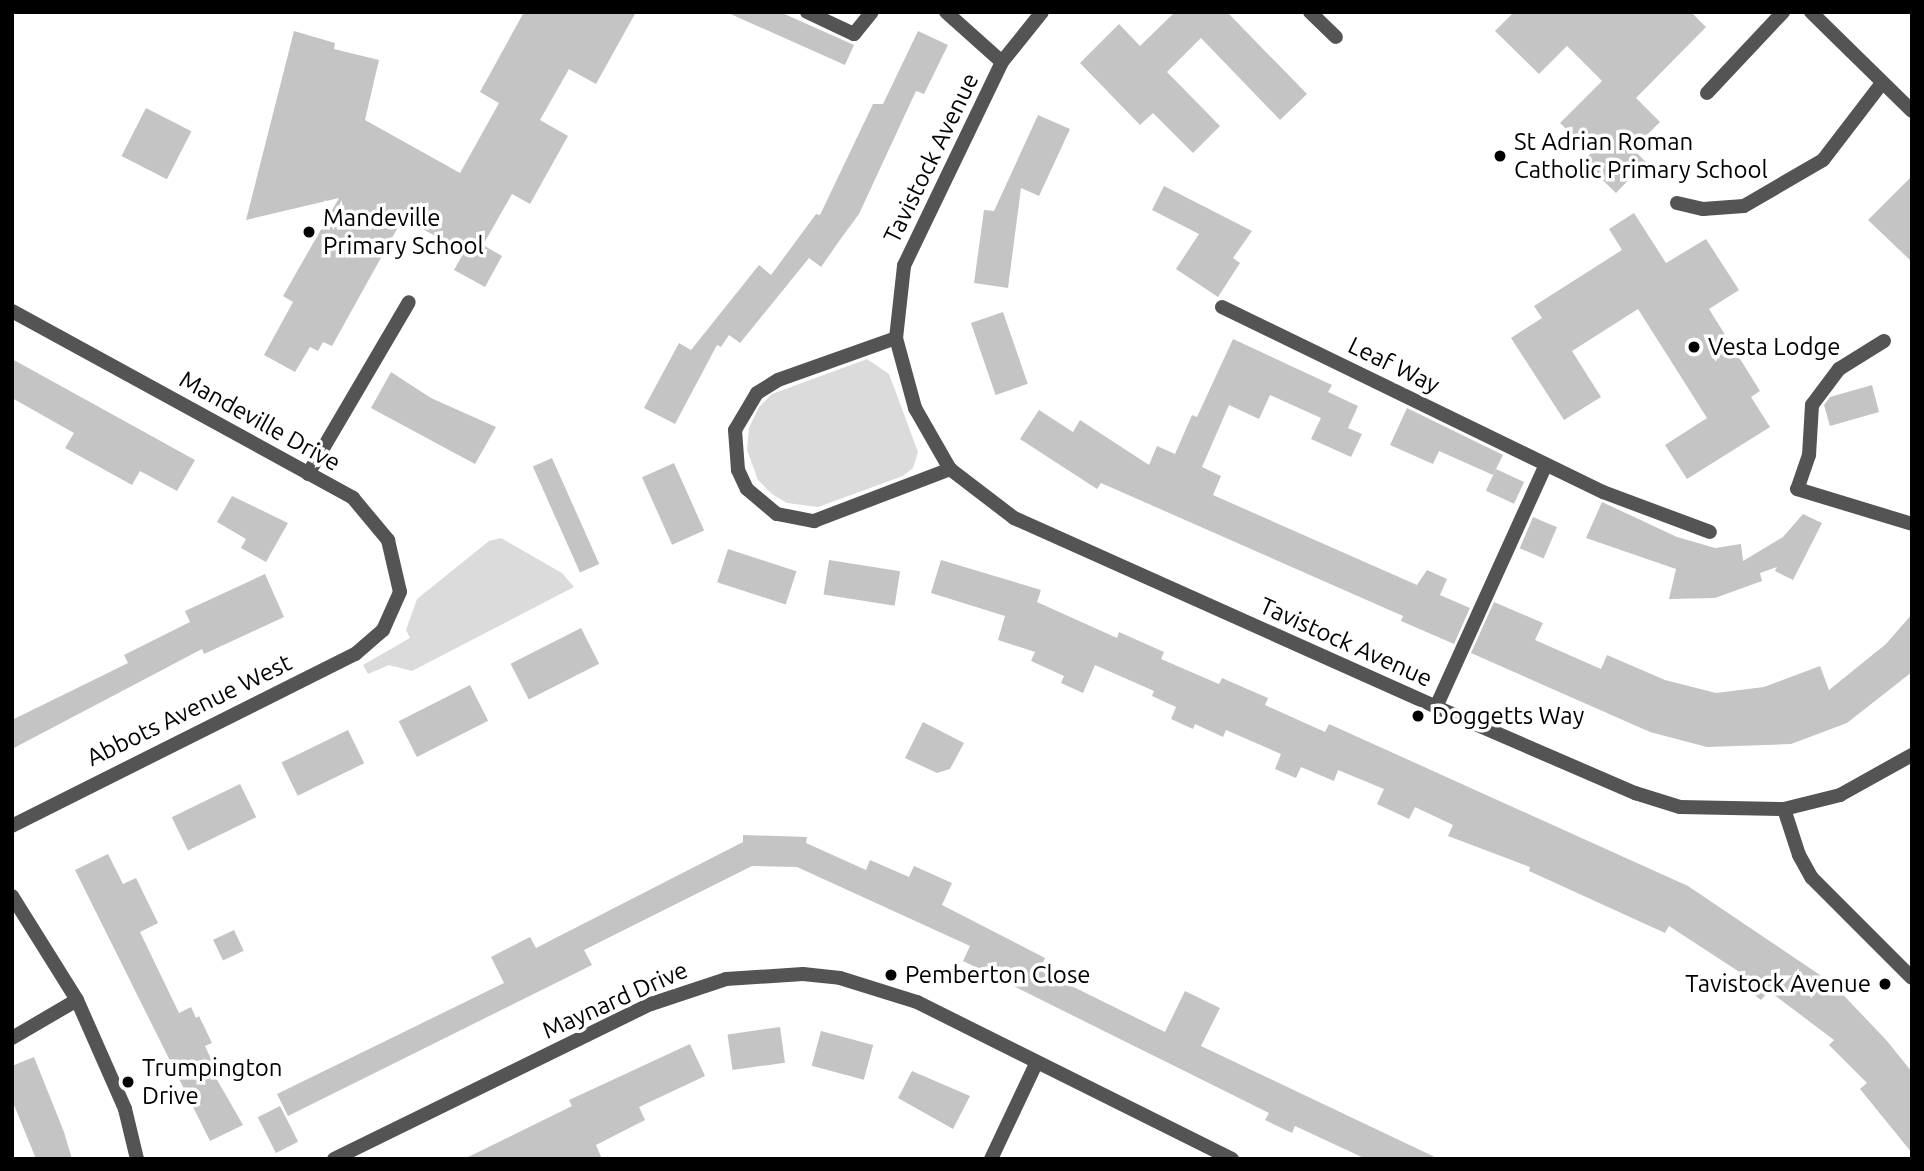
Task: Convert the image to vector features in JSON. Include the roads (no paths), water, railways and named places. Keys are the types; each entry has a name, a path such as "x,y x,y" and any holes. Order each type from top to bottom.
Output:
{"street":[{"path":"807,12 854,34 872,12"},
{"path":"946,12 1002,62"},
{"name":"Tavistock Avenue","path":"1042,12 1002,62 904,266 895,338 915,408 950,469 1014,518 1436,708 1635,793 1680,807 1784,809 1840,795 1912,755"},
{"path":"1311,12 1336,37"},
{"path":"1706,93 1783,12"},
{"path":"1811,12 1912,111"},
{"path":"1677,203 1703,209 1744,206 1823,160 1882,83"},
{"path":"308,474 409,302"},
{"name":"Leaf Way","path":"1222,307 1602,492 1710,532"},
{"name":"Mandeville Drive","path":"12,311 353,498 388,540 400,592 383,631"},
{"path":"895,338 778,380 757,393 735,430 738,470 747,489 777,514 814,521 950,469"},
{"path":"1884,341 1839,369 1812,405 1809,455 1797,489 1912,524"},
{"path":"1436,708 1546,465"},
{"name":"Abbots Avenue West","path":"12,826 355,654 383,631"},
{"path":"1784,809 1799,855 1812,878 1912,978"},
{"path":"12,896 77,1000 125,1109 137,1159"},
{"name":"Maynard Drive","path":"334,1159 650,1004 726,979 803,974 873,987 917,1002 1036,1064 1232,1159"},
{"path":"12,1038 77,1000"},
{"path":"991,1159 1036,1064"}],"place":[{"name":"St Adrian Roman Catholic Primary School","path":"1500,156"},
{"name":"Mandeville Primary School","path":"309,232"},
{"name":"Vesta Lodge","path":"1694,347"},
{"name":"Doggetts Way","path":"1418,716"},
{"name":"Pemberton Close","path":"891,975"},
{"name":"Tavistock Avenue","path":"1885,984"},
{"name":"Trumpington Drive","path":"128,1082"}]}
